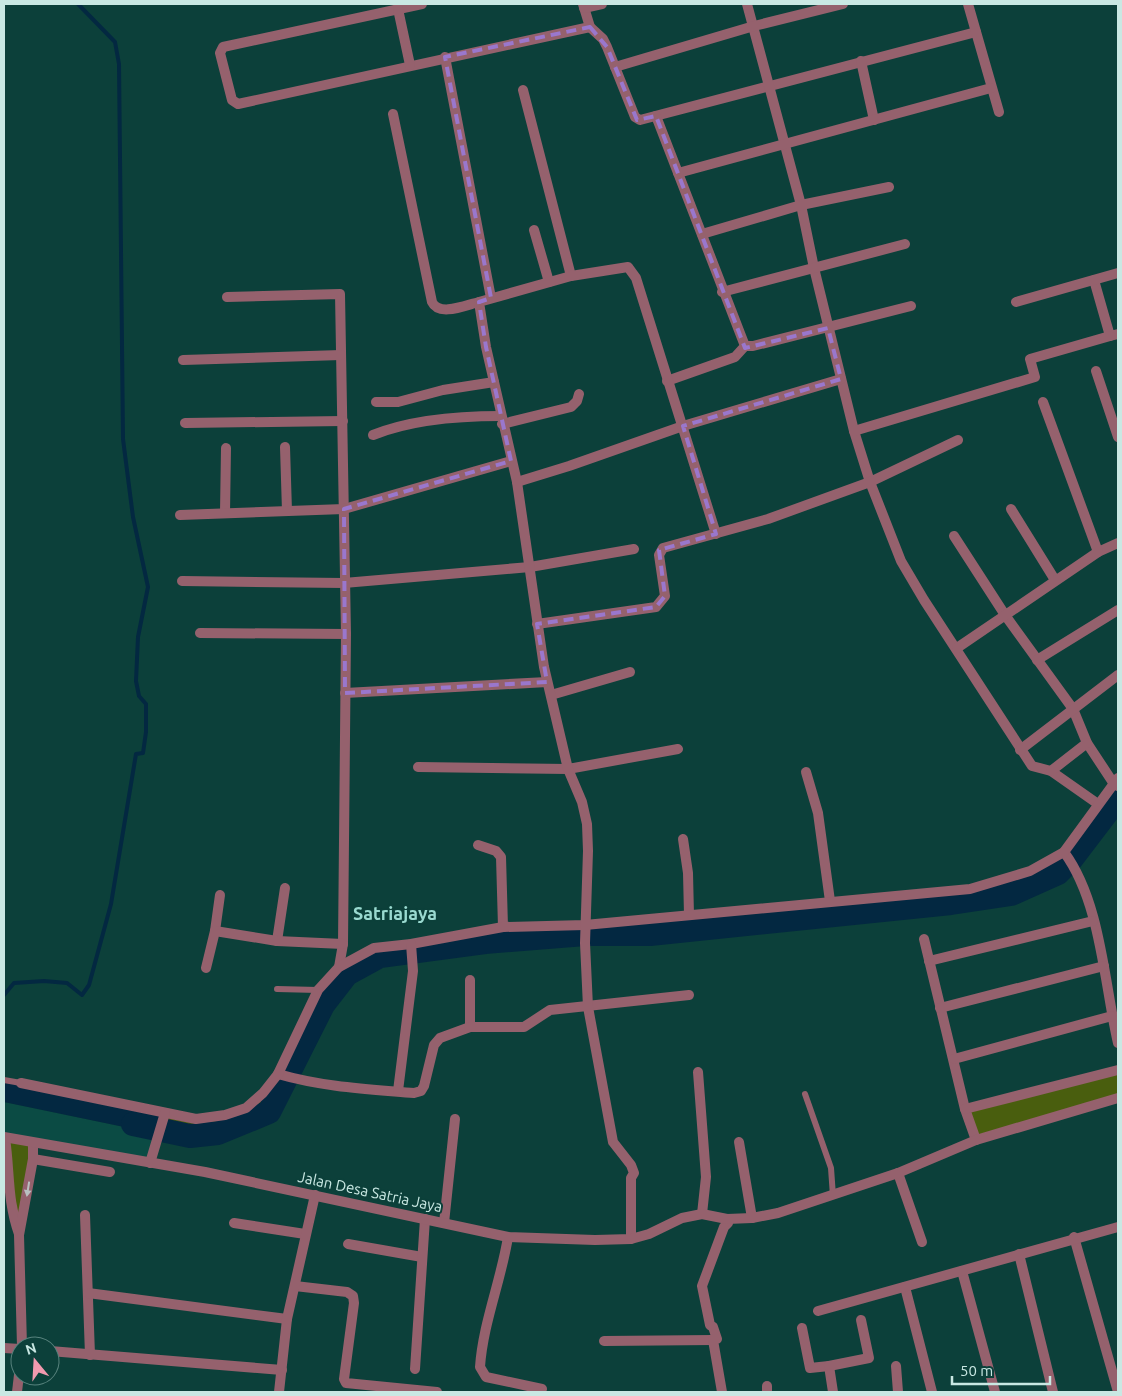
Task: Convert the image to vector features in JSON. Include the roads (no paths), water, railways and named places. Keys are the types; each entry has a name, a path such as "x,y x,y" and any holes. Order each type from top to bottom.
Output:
{"street":[{"path":"422,4 221,48 220,53 232,100 236,104 590,27"},
{"path":"602,4 584,6 590,27 603,40 636,118 656,116 976,32"},
{"path":"747,4 801,205 828,328 854,431 870,482 901,561 924,600 1032,766 1051,771 1098,804"},
{"path":"615,67 754,26 843,4"},
{"path":"968,4 999,112"},
{"path":"398,9 410,65"},
{"path":"446,57 491,298"},
{"path":"862,61 874,120"},
{"path":"678,173 991,88"},
{"path":"523,90 571,276"},
{"path":"393,114 432,302 437,308 443,310 479,302 571,276 631,268 636,278 716,534"},
{"path":"656,116 702,234 722,292 745,346"},
{"path":"702,234 801,205 890,187"},
{"path":"534,230 549,282"},
{"path":"722,292 905,244"},
{"path":"1016,302 1118,273"},
{"path":"854,431 1035,377 1030,359 1114,335 1094,280"},
{"path":"227,297 340,294 346,634 343,944 339,967"},
{"path":"479,302 501,420 517,482 547,682 552,695 568,769 582,802 587,824 588,851 585,925 588,1007 613,1142 631,1165 634,1173 631,1178 631,1239"},
{"path":"745,346 753,346 828,328 911,306"},
{"path":"667,381 735,358 745,346"},
{"path":"183,360 342,355"},
{"path":"1096,371 1118,437"},
{"path":"517,482 683,426 841,379"},
{"path":"376,402 398,402 443,390 494,382"},
{"path":"373,436 389,430 447,419 501,420 571,407 577,401 579,394"},
{"path":"1043,402 1098,552"},
{"path":"185,423 343,421"},
{"path":"537,624 656,606 664,596 659,555 661,550 768,519 870,482 958,440"},
{"path":"285,447 287,511"},
{"path":"225,512 226,448"},
{"path":"180,515 344,509 512,462"},
{"path":"1011,509 1055,580"},
{"path":"20,1083 196,1119 225,1115 246,1108 272,1085 318,990 339,967 374,948 411,944 503,927 585,925 970,889 1030,871 1064,852 1098,804 1117,783 1088,743 1073,709 1005,615 954,536"},
{"path":"957,648 1055,580 1098,552 1118,543"},
{"path":"182,581 344,583 530,567 634,549"},
{"path":"1037,660 1118,610"},
{"path":"200,633 346,634"},
{"path":"552,695 630,672"},
{"path":"1020,750 1118,675"},
{"path":"345,693 547,682"},
{"path":"1051,771 1088,743"},
{"path":"418,767 568,769 678,749"},
{"path":"806,772 818,813 830,901"},
{"path":"683,839 688,873 688,915"},
{"path":"478,845 496,851 501,857 503,927"},
{"path":"1064,852 1079,880 1093,921 1104,966 1118,1043"},
{"path":"277,941 285,888"},
{"path":"206,968 215,931 220,894"},
{"path":"929,961 1093,921"},
{"path":"215,931 277,941 343,944"},
{"path":"924,939 965,1109 976,1140"},
{"path":"398,1091 413,971 411,944"},
{"path":"940,1008 1104,966"},
{"path":"470,980 470,1027"},
{"path":"278,1074 336,1087 414,1093 421,1091 424,1086 434,1045 440,1038 470,1027 498,1025 524,1027 550,1010 690,995"},
{"path":"954,1059 1112,1016"},
{"path":"965,1109 1118,1070"},
{"path":"698,1072 706,1177 702,1214"},
{"name":"Jalan Desa Satria Jaya","path":"5,1141 33,1143 151,1161 508,1237 595,1240 631,1239 649,1234 682,1218 702,1214 727,1219 752,1218 833,1196 898,1174 976,1140 1118,1098"},
{"path":"151,1161 165,1113"},
{"path":"444,1223 455,1119"},
{"path":"5,1141 8,1192 12,1214 19,1235"},
{"path":"739,1142 752,1218"},
{"path":"21,1336 19,1235 33,1159 33,1143"},
{"path":"33,1159 110,1172"},
{"path":"898,1174 922,1242"},
{"path":"279,1392 287,1319 315,1195"},
{"path":"86,1215 90,1355"},
{"path":"415,1369 425,1219"},
{"path":"722,1392 713,1340 716,1339 714,1327 710,1325 702,1286 724,1227 728,1223 727,1219"},
{"path":"234,1223 306,1234"},
{"path":"818,1311 962,1271 1074,1237 1118,1227"},
{"path":"508,1237 503,1269 490,1314 480,1364 481,1370 486,1377 542,1389"},
{"path":"1074,1237 1118,1392"},
{"path":"348,1244 422,1257"},
{"path":"1019,1254 1053,1392"},
{"path":"962,1271 995,1392"},
{"path":"295,1286 347,1292 353,1296 344,1379 346,1383 437,1392"},
{"path":"905,1287 932,1392"},
{"path":"88,1294 287,1319"},
{"path":"802,1328 810,1368 830,1366 869,1358 861,1320"},
{"path":"604,1341 713,1340"},
{"path":"60,1352 282,1370"},
{"path":"830,1366 833,1392"},
{"path":"896,1366 898,1392"}],"lane":[{"path":"277,989 318,990"},
{"path":"4,1080 20,1083"},
{"path":"805,1094 831,1168 833,1196"}],"water":[{"path":"4,1080 165,1113 158,1134 4,1102"}],"waterway":[{"path":"4,995 14,983 44,981 67,983 82,995 89,985 111,904 136,754 143,753 146,732 146,704 139,696 136,681 138,637 148,587 133,517 123,439 119,64 115,42 78,4"},
{"path":"133,1124 190,1136 218,1133 269,1112 323,1005 347,974 380,956 485,942 585,934 650,934 951,903 1011,894 1058,873 1070,861 1118,798"}],"district":[{"name":"Satriajaya","path":"395,914"}]}
